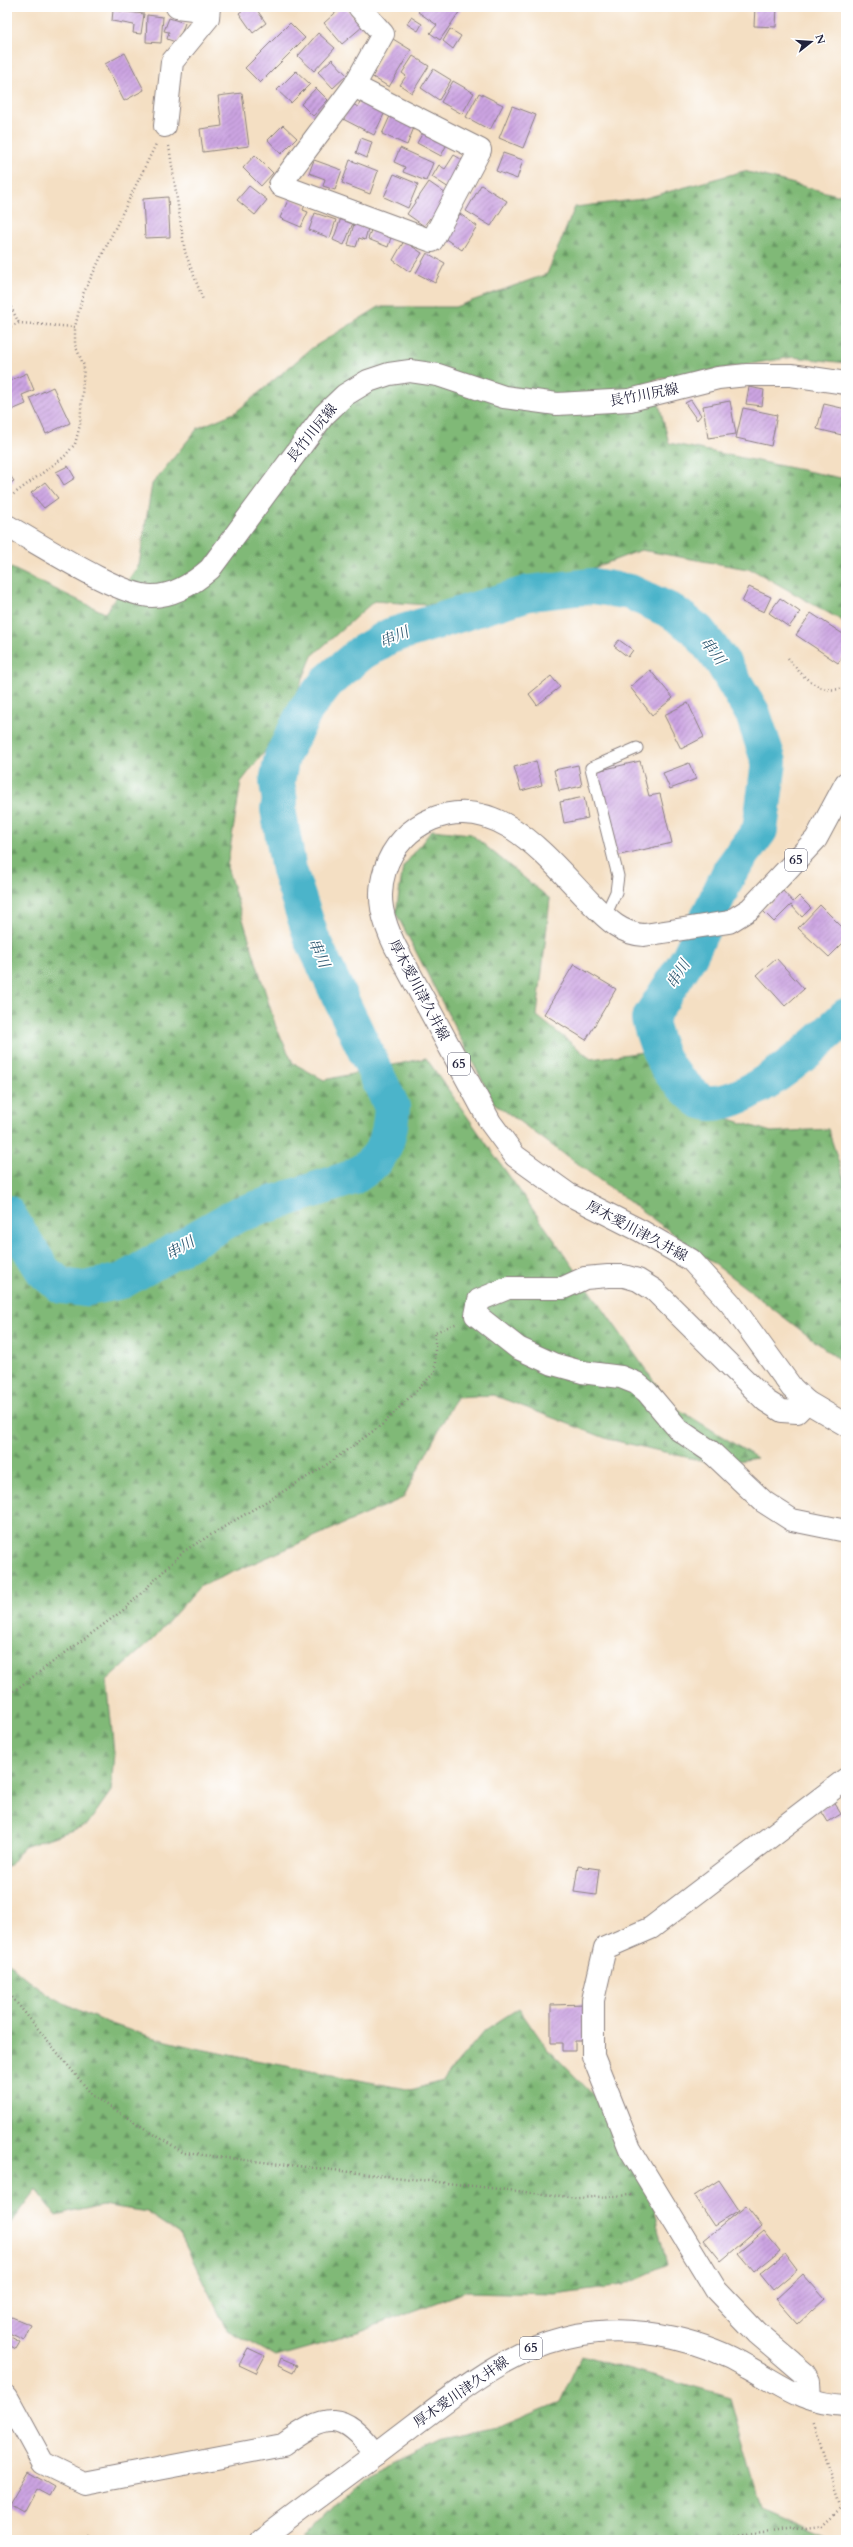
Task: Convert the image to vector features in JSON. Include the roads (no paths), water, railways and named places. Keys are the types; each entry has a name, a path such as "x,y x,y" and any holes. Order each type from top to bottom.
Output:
{"main road":[{"path":"166,126 172,62 208,18 209,7 193,9 177,7"},
{"path":"354,86 480,150 432,241 280,185 354,86 383,34 359,7"},
{"name":"長竹川尻線","path":"7,526 116,586 152,596 163,594 192,583 210,570 324,415 345,395 379,377 399,372 429,373 504,397 567,404 630,400 718,378 747,375 791,375 846,383"},
{"name":"厚木愛川津久井線","path":"846,783 816,839 750,909 729,922 644,935 630,934 605,916 520,834 507,824 479,814 454,812 443,814 413,830 394,850 382,879 381,906 393,941 490,1122 515,1156 568,1194 641,1231 691,1260 731,1304 780,1372 807,1402 846,1425"},
{"path":"807,1402 797,1412 789,1413 766,1401 654,1290 638,1280 624,1276 585,1278 563,1288 508,1288 479,1300 476,1315 518,1348 553,1364 582,1372 621,1377 636,1383 648,1392 679,1430 710,1451 764,1502 792,1520 846,1530"},
{"path":"810,2400 809,2381 804,2373 757,2333 716,2290 630,2149 593,2056 593,2000 605,1948 651,1928 846,1779"},
{"name":"厚木愛川津久井線","path":"261,2540 472,2380 508,2358 552,2340 578,2333 617,2331 646,2333 700,2345 724,2354 790,2393 810,2400 846,2406"},
{"path":"7,2397 43,2463 84,2483 283,2445 306,2428 320,2423 335,2421 349,2425 359,2432 376,2454"}],"lane":[{"path":"605,916 616,892 618,876 591,768 636,748"}],"waterway":[{"name":"串川","path":"7,1213 44,1272 62,1286 84,1289 122,1281 237,1215 351,1178 362,1172 378,1157 387,1140 392,1107 312,939 289,870 278,809 280,802 277,782 282,757 306,709 327,682 361,653 390,636 529,593 593,586 630,592 673,612 698,631 723,663 753,714 769,762 760,830 730,871 689,957 649,1019 655,1040 667,1066 680,1082 701,1101 717,1103 736,1098 757,1088 778,1074 799,1058 846,1016"}]}
